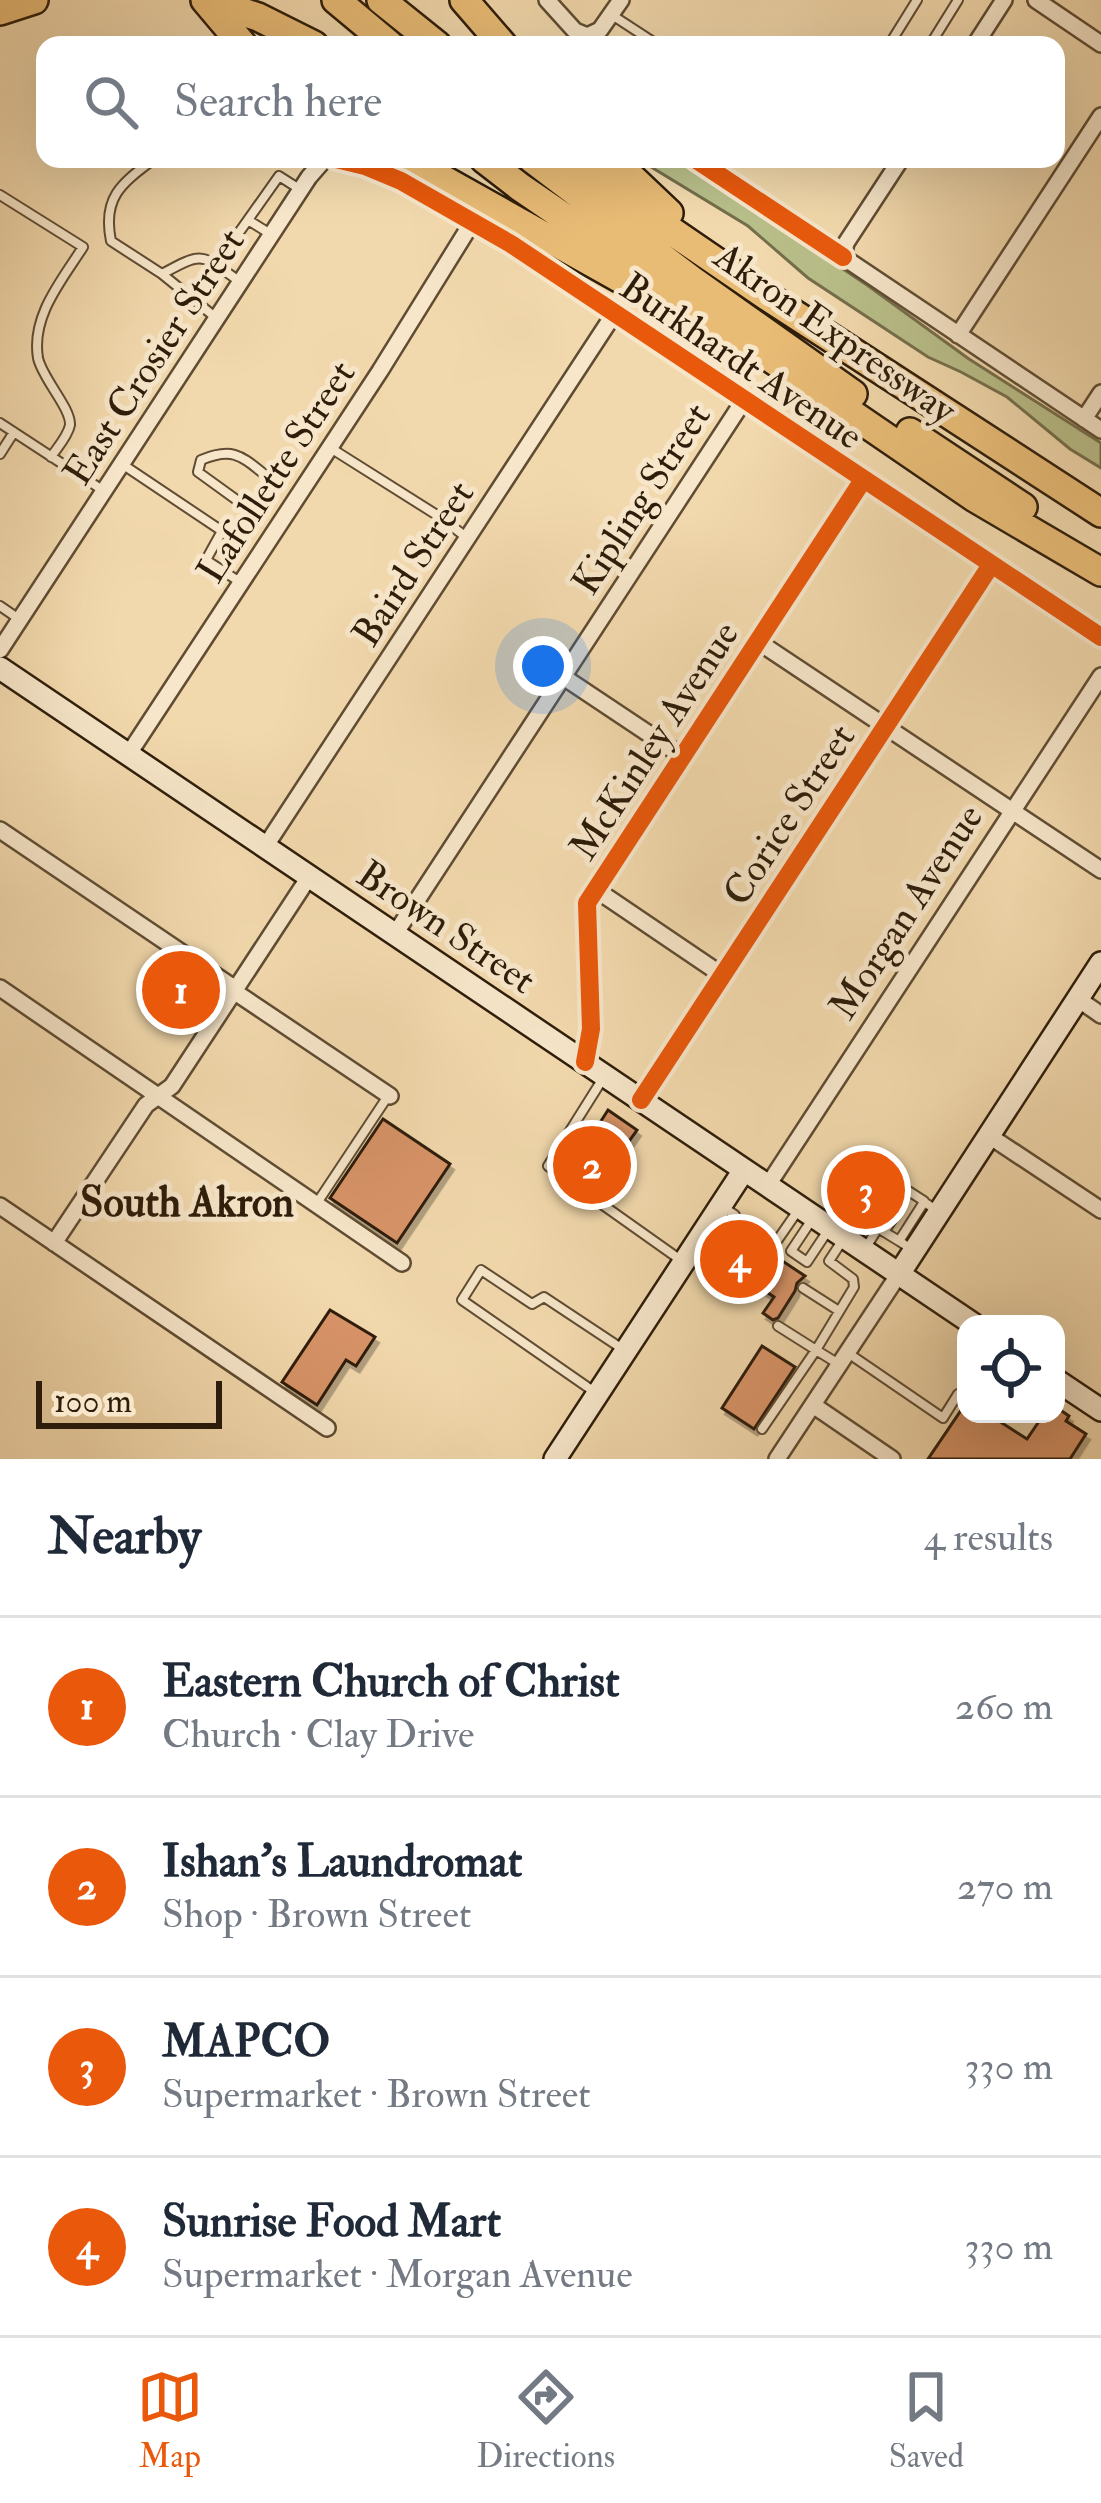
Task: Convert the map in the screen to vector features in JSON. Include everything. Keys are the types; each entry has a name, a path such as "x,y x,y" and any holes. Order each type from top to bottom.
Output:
{"highway":[{"path":"0,11 34,0"},
{"path":"206,0 236,36"},
{"path":"206,0 257,16 296,36"},
{"path":"336,0 379,36"},
{"path":"381,0 426,36"},
{"path":"464,0 498,36"},
{"path":"480,0 502,36"},
{"path":"423,168 685,315 750,345"},
{"path":"496,168 975,498 1101,572"},
{"name":"Akron Expressway","path":"544,168 787,348 1101,559"},
{"name":"Akron Expressway","path":"586,168 768,297 1101,513"},
{"path":"622,168 768,297"}],"main road":[{"name":"Brown Street","path":"0,668 960,1315"},
{"path":"899,1274 906,1246 988,1135 1101,963"},
{"path":"555,1459 626,1351 728,1214 743,1170"},
{"path":"1065,1386 1101,1410"}],"street":[{"path":"547,0 575,32 587,36 600,30 616,7"},
{"path":"981,36 1004,0"},
{"path":"1036,0 1101,44"},
{"path":"958,335 1101,116"},
{"name":"Burkhardt Avenue","path":"283,218 316,168"},
{"name":"Burkhardt Avenue","path":"370,168 473,221 1101,638"},
{"path":"895,168 846,243 842,257 1101,430"},
{"name":"East Crosier Street","path":"0,650 283,218"},
{"name":"Lafollette Street","path":"128,755 473,221"},
{"name":"Baird Street","path":"265,847 614,314"},
{"path":"1084,418 1101,393"},
{"name":"Kipling Street","path":"395,934 744,400"},
{"name":"McKinley Avenue","path":"585,1062 591,1030 587,903 862,480"},
{"name":"Corice Street","path":"641,1100 992,565"},
{"path":"757,641 1101,870"},
{"path":"562,676 682,756"},
{"name":"Morgan Avenue","path":"768,1185 1101,676"},
{"path":"0,830 389,1096"},
{"path":"54,1243 134,1120 172,1086 309,877"},
{"path":"596,890 722,975"},
{"path":"0,988 402,1263"},
{"path":"1078,999 1101,1015"},
{"path":"988,1135 1101,1210"},
{"path":"0,1206 327,1428"},
{"path":"777,1459 899,1274"},
{"path":"813,1405 892,1459"}],"lane":[{"path":"894,36 916,0"},
{"path":"936,36 958,0"},
{"path":"616,7 648,36"},
{"path":"143,168 117,188 107,220 111,241 215,317"},
{"path":"216,265 280,176 301,190"},
{"path":"0,195 83,247 41,315 38,356 70,418 69,429 51,457"},
{"path":"248,220 272,235"},
{"path":"162,274 193,257 207,258 241,282"},
{"path":"0,423 104,491"},
{"path":"0,454 14,432"},
{"path":"329,447 467,538"},
{"path":"241,583 206,560 222,531 256,514 268,499 269,478 235,452 201,460 198,472 256,514"},
{"path":"122,464 222,531"},
{"path":"0,606 20,620"},
{"path":"605,1076 548,1166 742,1282"},
{"path":"316,1204 389,1096"},
{"path":"862,1168 866,1163 932,1207"},
{"path":"791,1251 841,1204 848,1189"},
{"path":"898,1200 905,1189"},
{"path":"841,1204 854,1212"},
{"path":"728,1214 772,1248 777,1241 822,1223"},
{"path":"864,1251 882,1214"},
{"path":"874,1225 892,1220"},
{"path":"777,1241 807,1262 822,1223"},
{"path":"762,1429 855,1283 829,1261 822,1223"},
{"path":"874,1225 906,1246"},
{"path":"598,1394 462,1300 481,1270 532,1304 544,1297 626,1351"},
{"path":"803,1288 839,1311"},
{"path":"778,1326 943,1418 957,1396"}],"green space":[{"path":"653,168 692,168 969,359 1101,443 1101,468 1007,397 928,357 808,278 748,226"}],"building":[{"path":"608,1110 637,1130 595,1189 569,1171"},
{"path":"383,1119 450,1164 397,1243 330,1198"},
{"path":"729,1242 773,1271 781,1260 805,1276 778,1318 763,1313 774,1297 762,1289 764,1285 718,1256"},
{"path":"330,1310 375,1337 356,1366 346,1360 317,1405 282,1382"},
{"path":"762,1346 795,1367 754,1429 722,1408"},
{"path":"1065,1413 1069,1416 1066,1421 1086,1434 1070,1459 928,1459 957,1416 957,1423 1002,1423 1027,1439 1038,1423 1065,1423"}],"cycle path":[{"path":"370,168 511,244 1101,637"},
{"path":"709,168 843,257"},
{"path":"585,1062 591,1029 587,903 863,480"},
{"path":"641,1100 991,565"}],"place":[{"name":"Eastern Church of Christ","path":"181,990"},
{"name":"Ishan's Laundromat","path":"592,1165"},
{"name":"MAPCO","path":"866,1190"},
{"name":"Sunrise Food Mart","path":"739,1259"}],"district":[{"name":"South Akron","path":"187,1201"}]}
